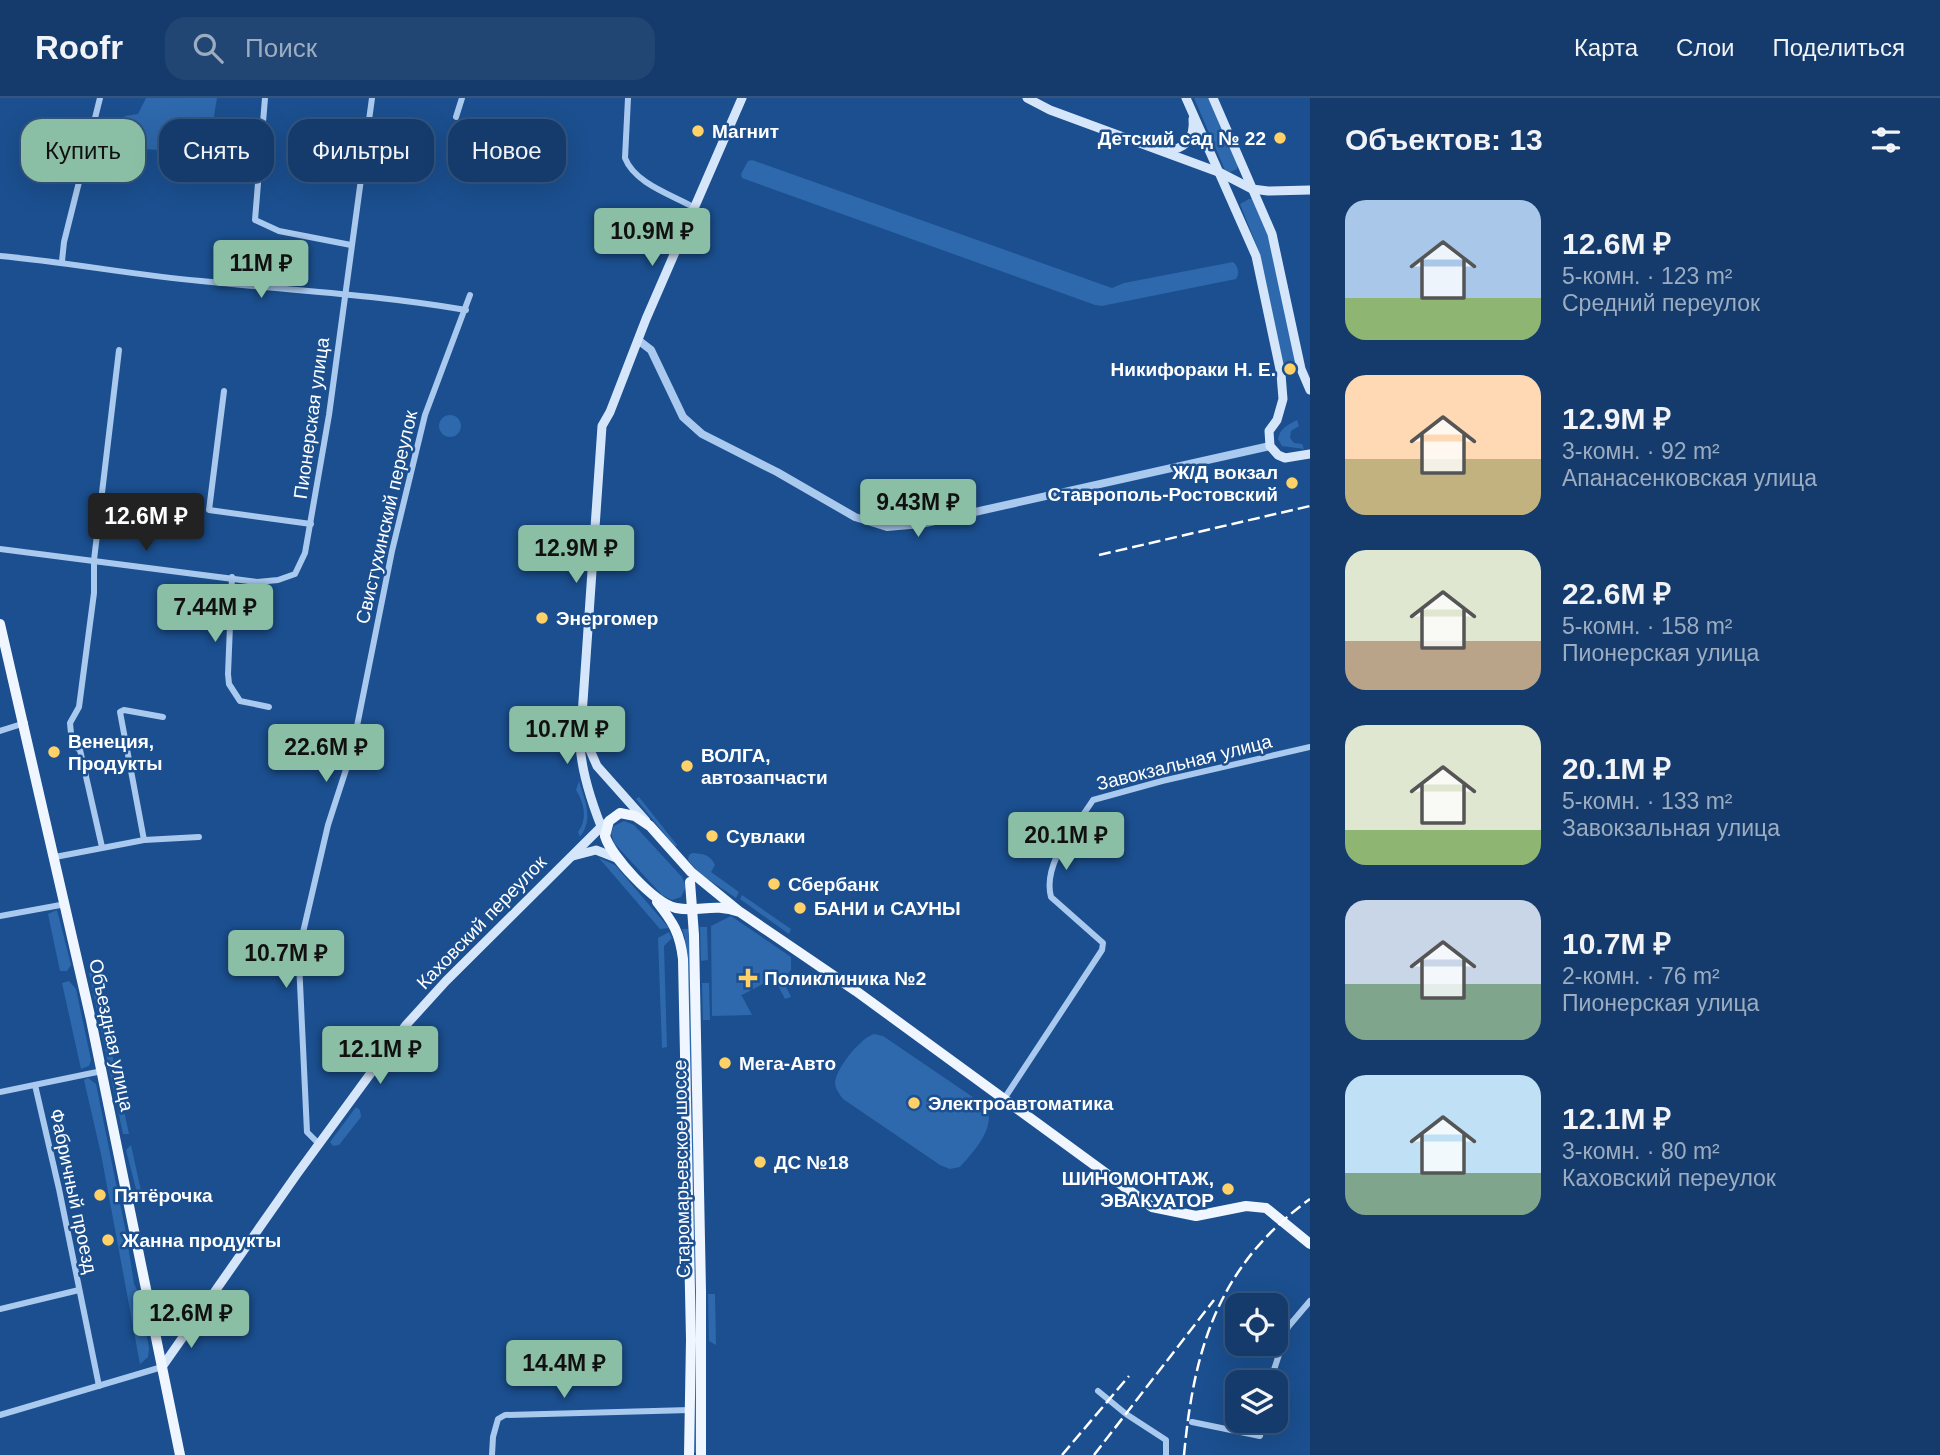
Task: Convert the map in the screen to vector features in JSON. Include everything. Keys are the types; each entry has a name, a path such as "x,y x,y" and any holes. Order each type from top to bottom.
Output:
{"main road":[{"path":"740,912 714,906 677,908 650,893 613,852 592,803 581,757 602,426 742,98"},
{"path":"1027,98 1051,110 1221,173 1252,189 1310,190"},
{"path":"1186,98 1256,256 1281,374 1283,400 1277,420 1269,431 1270,446 1285,458 1310,454"},
{"path":"1213,98 1277,249 1301,369 1310,390"},
{"path":"1154,149 1171,150 1188,142 1194,129 1192,111"},
{"name":"Объездная улица","path":"0,624 66,904 180,1455"},
{"path":"582,726 587,749 597,766 691,872 740,912 856,991 1152,1207 1196,1216 1246,1206 1266,1208 1310,1244"},
{"path":"584,843 593,820 592,803"},
{"path":"603,831 614,816 626,813 650,826"},
{"name":"Каховский переулок","path":"162,1367 406,1025 446,981 584,843 603,831"},
{"path":"569,858 596,850 620,859"},
{"name":"Старомарьевское шоссе","path":"678,857 688,873 694,926 701,1455"},
{"path":"666,903 683,900 690,890 690,882"},
{"name":"Старомарьевское шоссе","path":"650,893 677,928 683,960 691,1339 689,1455"},
{"path":"694,926 700,912 714,906"},
{"path":"153,1316 158,1321 171,1324 184,1323 196,1316"}],"street":[{"path":"62,261 67,229 100,98"},
{"path":"265,98 255,220 279,231 351,245"},
{"name":"Пионерская улица","path":"232,578 257,582 278,580 295,574 305,554 330,415 372,98"},
{"path":"456,117 461,98"},
{"path":"628,98 627,164 645,180 695,208"},
{"path":"0,256 62,261 131,274 345,293 466,310"},
{"name":"Свистухинский переулок","path":"319,1144 307,1132 299,962 301,942 328,825 352,751 392,551 425,415 470,295"},
{"path":"638,340 651,350 683,418 702,434 777,472 855,517 887,527 900,528 921,524 1270,446"},
{"path":"102,847 80,750 72,744 70,723 79,708 94,593 94,560 119,351"},
{"path":"224,391 209,510 311,524"},
{"path":"0,549 232,578 229,684 240,701 269,707"},
{"path":"144,840 120,712 124,710 163,717"},
{"path":"0,731 25,723"},
{"name":"Завокзальная улица","path":"1004,1099 1102,950 1103,943 1051,897 1048,886 1049,875 1062,849 1093,800 1310,747"},
{"path":"55,857 144,840 199,837"},
{"path":"0,916 66,904"},
{"path":"0,1092 102,1071"},
{"name":"Фабричный проезд","path":"35,1085 99,1386"},
{"path":"0,1309 79,1290"},
{"path":"1274,1370 1288,1327 1310,1301"},
{"path":"0,1415 162,1367"},
{"path":"1098,1391 1126,1414 1166,1440 1166,1455"},
{"path":"492,1455 495,1426 498,1419 505,1415 690,1410"},
{"path":"1192,1422 1225,1429"},
{"path":"1245,1433 1260,1436 1261,1433"}],"shaded area":[{"path":"146,98 217,98 215,119 159,119 159,150 145,149 145,119 123,119 125,116 138,114"},
{"path":"1194,98 1210,98 1238,164 1237,169 1230,172 1225,170"},
{"path":"752,160 1112,288 1124,283 1233,262 1238,274 1236,279 1102,306 1095,305 742,178 741,174 748,161"},
{"path":"1252,199 1269,236 1296,366 1283,368 1260,254 1240,204"},
{"path":"450,415 458,418 461,426 458,434 450,437 442,434 439,426 442,418"},
{"path":"1297,420 1299,426 1291,431 1290,438 1294,443 1302,444 1304,449 1282,446 1278,439 1281,432"},
{"path":"579,781 587,817 580,837 578,832 584,816 576,790"},
{"path":"639,797 677,845 675,847 636,799"},
{"path":"624,821 634,825 682,877 686,887 681,897 672,900 662,895 614,843 611,833 614,826"},
{"path":"692,853 703,854 711,859 715,865 711,872 739,892 736,898 700,874 688,860"},
{"path":"599,858 615,865 669,928 660,929"},
{"path":"742,895 791,929 789,934 740,899"},
{"path":"57,910 71,965 67,971 60,971 48,914"},
{"path":"731,916 791,957 791,970 783,980 791,997 785,999 774,978 740,996 752,1015 712,1016 711,926"},
{"path":"700,927 707,927 708,960 701,961"},
{"path":"682,929 689,929 697,1234 697,1452 694,1453 685,938"},
{"path":"669,932 672,938 664,946 667,1047 662,1048 658,938"},
{"path":"94,970 104,1016 98,1015 89,973"},
{"path":"69,981 76,989 91,1060 89,1066 81,1069 62,983"},
{"path":"702,983 709,983 710,1020 703,1020"},
{"path":"105,1021 129,1134 123,1134 100,1025"},
{"name":"Электроавтоматика","path":"874,1034 883,1036 986,1106 989,1114 986,1131 960,1167 950,1169 940,1165 839,1094 835,1081 838,1072 857,1046"},
{"path":"88,1078 96,1084 134,1284 139,1294 149,1348 148,1357 140,1364 101,1154 84,1080"},
{"path":"356,1107 360,1110 361,1117 339,1145 333,1146 330,1142"},
{"path":"131,1145 143,1200 139,1201 126,1150"},
{"path":"708,1294 715,1294 716,1345 709,1341"}],"railway":[{"path":"1099,555 1310,506"},
{"path":"1184,1455 1195,1379 1204,1344 1217,1311 1253,1252 1310,1199"},
{"path":"1094,1455 1214,1300"},
{"path":"1062,1455 1129,1376"}],"place":[{"name":"Магнит","path":"698,131"},
{"name":"Детский сад № 22","path":"1280,138"},
{"name":"Никифораки Н. Е.","path":"1290,369"},
{"name":"Ж/Д вокзал Ставрополь-Ростовский","path":"1292,483"},
{"name":"Энергомер","path":"542,618"},
{"name":"Венеция, Продукты","path":"54,752"},
{"name":"ВОЛГА, автозапчасти","path":"687,766"},
{"name":"Сувлаки","path":"712,836"},
{"name":"Сбербанк","path":"774,884"},
{"name":"БАНИ и САУНЫ","path":"800,908"},
{"name":"Поликлиника №2","path":"748,978"},
{"name":"Мега-Авто","path":"725,1063"},
{"name":"Электроавтоматика","path":"914,1103"},
{"name":"ДС №18","path":"760,1162"},
{"name":"ШИНОМОНТАЖ, ЭВАКУАТОР","path":"1228,1189"},
{"name":"Пятёрочка","path":"100,1195"},
{"name":"Жанна продукты","path":"108,1240"}]}
